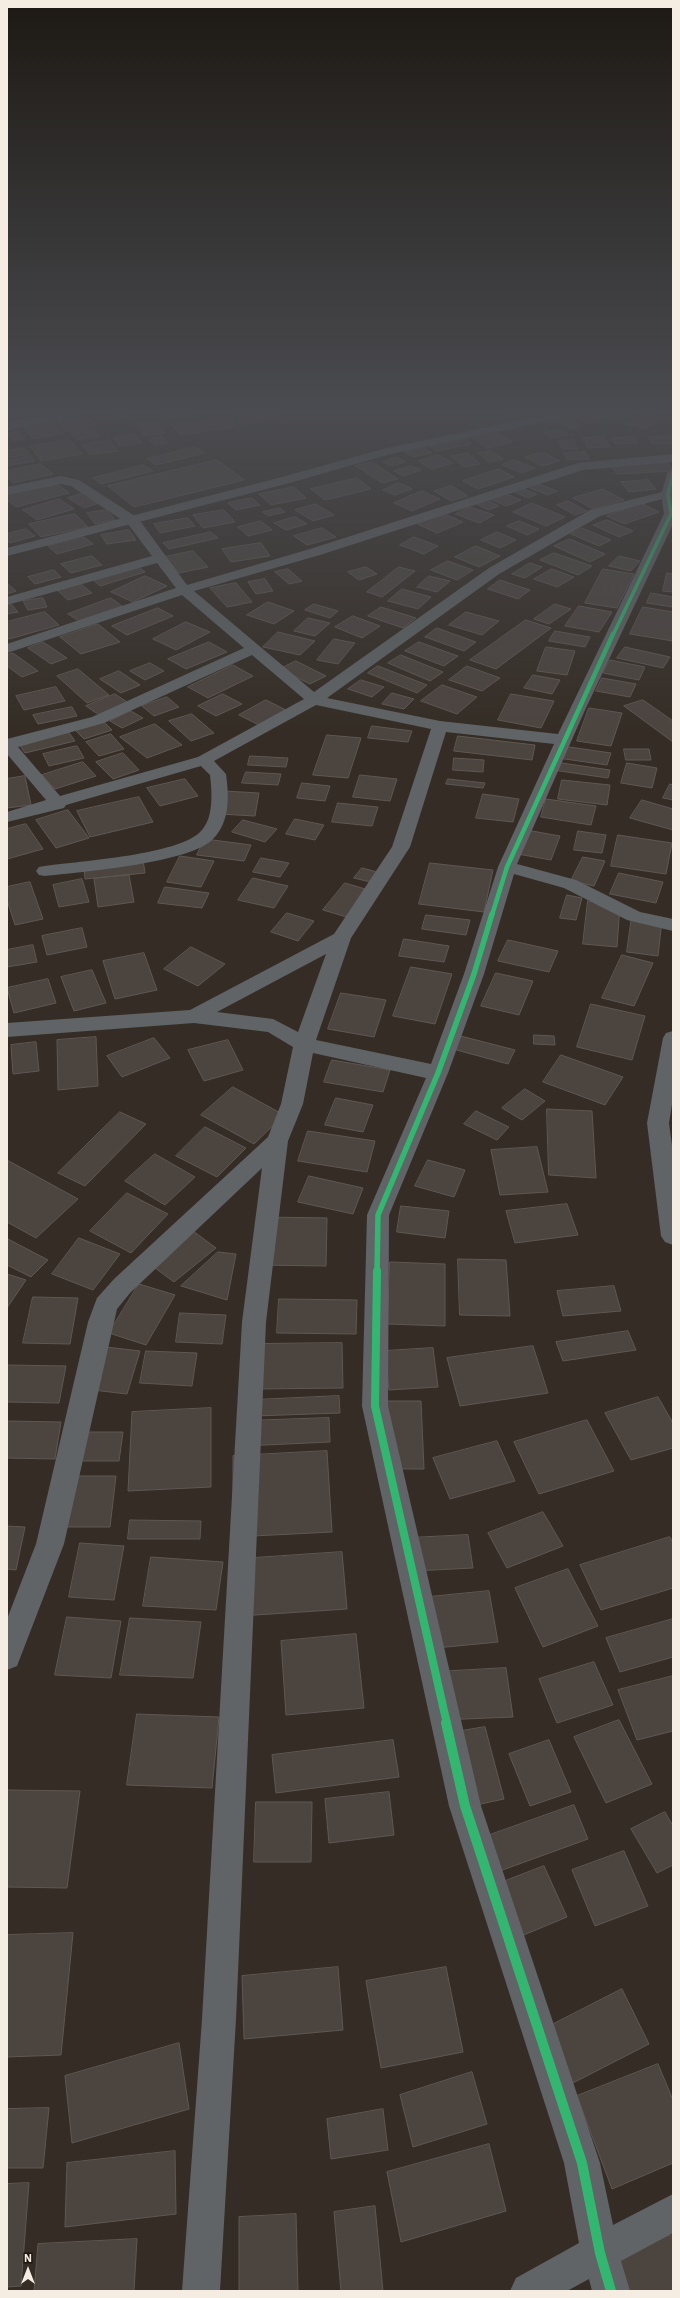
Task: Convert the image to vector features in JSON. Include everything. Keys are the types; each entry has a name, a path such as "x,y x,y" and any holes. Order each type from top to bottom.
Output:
{"street":[{"path":"7,552 133,521"},
{"path":"134,521 184,590 314,700 440,726 564,740"},
{"path":"7,649 184,590 315,552 410,521"},
{"path":"7,817 58,804 204,760 314,700 507,563 580,521"},
{"path":"611,2291 600,2253 582,2163 465,1806 375,1406 378,1215 438,1073 474,974 507,868 661,521"},
{"path":"7,600 160,558"},
{"path":"58,804 7,744 98,720 254,649"},
{"path":"201,2291 219,2019 254,1322 277,1141 292,1104 304,1044 341,938 401,847 440,726"},
{"path":"45,871 173,852 194,844 208,835 219,803 218,774 204,760"},
{"path":"507,868 570,884 634,916 673,925"},
{"path":"194,1016 341,938"},
{"path":"7,1030 194,1016 273,1026 304,1044 438,1073"},
{"path":"673,1038 669,1076 658,1123 673,1236"},
{"path":"7,1656 50,1544 100,1322 106,1305 122,1286 277,1141"},
{"path":"529,2291 673,2213"}],"building":[{"path":"42,521 82,521 88,527 41,537 29,524"},
{"path":"93,521 109,521 95,524"},
{"path":"170,521 191,521 195,526 160,533 154,524"},
{"path":"198,521 235,522 203,528"},
{"path":"261,521 272,530 248,536 238,527"},
{"path":"280,521 302,521 307,524 286,530 274,523"},
{"path":"412,521 463,522 437,533"},
{"path":"520,521 539,529 527,535 507,526"},
{"path":"535,521 556,521 546,526"},
{"path":"604,521 610,521 633,531 619,537 593,525"},
{"path":"618,521 632,521 624,524"},
{"path":"322,528 336,537 307,545 294,536"},
{"path":"582,528 611,540 599,546 571,534"},
{"path":"26,529 35,536 10,543 7,540 7,534"},
{"path":"129,530 136,540 107,544 101,535"},
{"path":"211,532 218,538 169,549 163,543"},
{"path":"497,532 516,540 500,548 481,540"},
{"path":"84,537 93,544 57,554 48,546"},
{"path":"414,537 438,546 424,554 400,545"},
{"path":"570,539 605,554 590,562 554,546"},
{"path":"261,543 270,556 231,562 222,549"},
{"path":"476,546 500,556 479,567 455,557"},
{"path":"193,551 208,567 179,573 165,557"},
{"path":"554,553 592,566 578,575 540,560"},
{"path":"92,556 102,565 71,573 61,564"},
{"path":"619,556 640,561 631,571 609,566"},
{"path":"448,561 473,570 457,580 431,570"},
{"path":"530,563 542,567 525,578 512,574"},
{"path":"137,566 145,572 100,586 92,579"},
{"path":"366,567 377,574 359,580 348,572"},
{"path":"399,567 415,571 382,597 367,592"},
{"path":"288,569 302,581 289,584 275,572"},
{"path":"552,569 574,577 557,587 534,579"},
{"path":"603,569 634,574 617,608 585,603"},
{"path":"54,570 61,577 35,584 28,577"},
{"path":"667,573 673,574 673,592 663,591"},
{"path":"145,576 167,586 133,602 111,592"},
{"path":"429,576 450,581 437,592 417,587"},
{"path":"265,579 273,591 256,594 248,582"},
{"path":"500,580 530,590 518,599 488,589"},
{"path":"7,583 16,591 7,594"},
{"path":"236,583 252,602 227,607 210,588"},
{"path":"81,584 92,593 68,600 58,591"},
{"path":"402,589 431,597 418,609 388,601"},
{"path":"651,593 673,597 673,607 647,603"},
{"path":"43,598 47,607 28,610 23,601"},
{"path":"111,598 122,606 79,621 68,614"},
{"path":"268,602 294,611 274,624 247,615"},
{"path":"11,604 18,612 7,614 7,605"},
{"path":"314,604 338,611 330,618 305,610"},
{"path":"555,604 571,609 549,624 534,619"},
{"path":"579,606 612,612 599,632 565,626"},
{"path":"381,607 416,618 403,628 368,616"},
{"path":"643,607 673,612 673,641 630,634"},
{"path":"158,608 173,616 127,635 112,626"},
{"path":"45,612 59,625 9,639 7,637 7,622"},
{"path":"466,612 499,621 482,635 449,625"},
{"path":"353,616 380,626 362,638 335,627"},
{"path":"308,618 330,623 315,636 294,631"},
{"path":"526,620 551,628 496,669 470,660"},
{"path":"186,622 210,632 176,650 153,639"},
{"path":"98,624 120,642 81,654 60,637"},
{"path":"437,628 476,642 464,651 425,637"},
{"path":"555,631 590,637 585,647 549,641"},
{"path":"278,632 315,641 300,655 263,647"},
{"path":"334,639 355,643 338,664 317,660"},
{"path":"43,642 67,658 51,664 28,648"},
{"path":"209,642 227,652 186,669 168,659"},
{"path":"419,642 458,656 444,666 405,651"},
{"path":"546,647 575,651 567,675 537,671"},
{"path":"625,647 670,657 663,668 617,658"},
{"path":"13,653 38,671 22,677 7,666 7,655"},
{"path":"401,655 443,672 430,681 388,663"},
{"path":"610,660 645,667 639,680 603,673"},
{"path":"296,661 326,676 310,684 280,669"},
{"path":"150,663 164,671 145,680 130,671"},
{"path":"233,665 253,676 208,698 188,687"},
{"path":"378,666 427,685 417,693 368,673"},
{"path":"467,666 500,678 482,691 449,680"},
{"path":"78,669 109,695 87,703 57,676"},
{"path":"119,671 140,685 121,693 100,679"},
{"path":"533,675 560,680 552,694 524,688"},
{"path":"602,678 636,684 630,697 596,691"},
{"path":"361,680 384,687 372,697 348,689"},
{"path":"442,685 477,697 457,714 421,701"},
{"path":"56,687 65,701 24,710 16,696"},
{"path":"392,693 414,699 404,709 382,704"},
{"path":"115,694 130,704 102,717 86,706"},
{"path":"223,694 242,704 216,716 198,706"},
{"path":"511,694 554,701 541,728 498,720"},
{"path":"167,697 179,707 154,716 142,706"},
{"path":"266,700 290,712 263,727 239,715"},
{"path":"643,700 673,721 673,742 624,706"},
{"path":"72,707 77,716 38,724 33,715"},
{"path":"589,708 622,713 611,746 577,741"},
{"path":"131,711 143,718 122,728 110,721"},
{"path":"192,714 214,733 191,741 169,721"},
{"path":"103,721 112,730 84,739 75,730"},
{"path":"155,724 182,745 147,758 120,737"},
{"path":"372,726 412,731 408,742 368,738"},
{"path":"68,731 75,741 25,753 19,744"},
{"path":"111,734 124,749 99,756 86,742"},
{"path":"327,735 361,738 348,778 313,775"},
{"path":"458,736 535,745 532,760 454,751"},
{"path":"77,746 84,758 49,766 43,754"},
{"path":"562,746 611,753 607,765 558,758"},
{"path":"624,749 649,749 651,760 626,760"},
{"path":"123,753 139,770 113,779 96,762"},
{"path":"250,756 288,758 286,767 248,765"},
{"path":"454,758 484,760 483,772 453,770"},
{"path":"548,761 610,770 608,778 546,769"},
{"path":"83,762 96,776 55,789 42,775"},
{"path":"627,763 657,768 652,788 621,783"},
{"path":"246,772 281,774 278,785 242,783"},
{"path":"360,775 397,779 390,801 353,797"},
{"path":"25,776 31,805 7,808 7,779"},
{"path":"185,779 198,796 160,806 147,788"},
{"path":"448,779 485,783 483,788 446,784"},
{"path":"562,780 610,785 607,805 558,799"},
{"path":"302,783 330,786 325,801 297,798"},
{"path":"670,784 673,785 673,800 663,798"},
{"path":"224,791 259,793 255,816 219,814"},
{"path":"483,794 519,799 513,822 476,818"},
{"path":"139,797 153,822 90,837 77,811"},
{"path":"546,799 596,806 591,825 541,817"},
{"path":"642,800 673,809 673,830 630,818"},
{"path":"338,803 378,807 372,826 332,822"},
{"path":"68,810 89,838 56,848 36,820"},
{"path":"295,819 324,825 315,840 286,834"},
{"path":"243,820 277,829 265,842 232,832"},
{"path":"26,824 43,849 7,859 7,829"},
{"path":"521,829 560,836 551,860 512,853"},
{"path":"578,831 606,835 602,853 574,850"},
{"path":"618,835 672,843 666,874 611,866"},
{"path":"205,839 251,845 244,861 197,855"},
{"path":"180,856 214,861 201,887 167,882"},
{"path":"583,857 605,861 594,886 571,881"},
{"path":"261,858 289,863 280,877 253,872"},
{"path":"143,860 145,873 85,879 84,866"},
{"path":"430,863 493,870 484,912 419,904"},
{"path":"362,868 381,873 374,883 354,878"},
{"path":"619,873 663,882 656,903 610,894"},
{"path":"129,875 134,902 98,907 94,879"},
{"path":"253,878 288,886 274,908 238,900"},
{"path":"82,879 89,902 59,907 53,885"},
{"path":"30,882 43,919 15,925 7,900 7,887"},
{"path":"345,883 372,891 350,918 323,910"},
{"path":"165,887 209,893 202,908 158,903"},
{"path":"567,895 582,898 576,920 560,918"},
{"path":"588,901 620,905 617,947 583,944"},
{"path":"287,913 314,921 298,941 271,932"},
{"path":"426,915 470,920 466,935 422,929"},
{"path":"632,916 662,920 658,956 627,952"},
{"path":"82,928 87,947 47,955 42,936"},
{"path":"404,939 449,946 444,962 399,956"},
{"path":"508,940 558,951 549,972 498,961"},
{"path":"33,945 37,962 7,967 7,950"},
{"path":"191,947 225,964 198,986 164,969"},
{"path":"144,953 157,990 115,999 103,961"},
{"path":"622,955 653,963 634,1006 602,998"},
{"path":"411,967 452,974 435,1024 393,1016"},
{"path":"92,970 106,1003 74,1011 61,977"},
{"path":"496,973 533,981 519,1015 481,1006"},
{"path":"48,979 56,1003 14,1013 7,988"},
{"path":"341,993 386,1000 374,1037 328,1029"},
{"path":"591,1004 645,1016 632,1060 577,1047"},
{"path":"449,1033 515,1050 508,1064 442,1046"},
{"path":"534,1035 554,1036 555,1045 534,1044"},
{"path":"96,1037 98,1086 58,1090 57,1040"},
{"path":"154,1038 170,1058 122,1077 107,1056"},
{"path":"228,1040 243,1070 204,1081 188,1050"},
{"path":"36,1042 39,1071 13,1074 11,1045"},
{"path":"561,1055 623,1077 605,1105 543,1082"},
{"path":"332,1060 390,1070 383,1092 324,1082"},
{"path":"233,1087 284,1115 254,1144 201,1115"},
{"path":"525,1089 545,1101 522,1120 502,1108"},
{"path":"336,1098 373,1105 363,1132 325,1125"},
{"path":"547,1109 592,1111 596,1178 549,1175"},
{"path":"476,1111 509,1127 497,1140 464,1124"},
{"path":"120,1112 146,1124 85,1186 58,1173"},
{"path":"205,1127 246,1148 217,1177 176,1156"},
{"path":"308,1131 375,1141 367,1172 298,1161"},
{"path":"537,1147 548,1192 500,1195 491,1150"},
{"path":"155,1154 195,1177 165,1205 125,1181"},
{"path":"7,1160 78,1199 36,1238 7,1222"},
{"path":"428,1160 465,1170 454,1197 415,1186"},
{"path":"309,1176 363,1188 353,1214 298,1202"},
{"path":"127,1193 168,1214 131,1253 90,1231"},
{"path":"567,1204 578,1235 515,1243 506,1211"},
{"path":"401,1206 449,1211 445,1238 397,1232"},
{"path":"265,1217 327,1218 326,1266 261,1265"},
{"path":"189,1228 216,1248 174,1282 147,1262"},
{"path":"79,1238 120,1254 93,1290 52,1274"},
{"path":"8,1239 48,1260 31,1277 7,1265"},
{"path":"218,1252 236,1254 227,1300 181,1286"},
{"path":"458,1259 506,1260 510,1316 460,1315"},
{"path":"390,1262 445,1264 445,1326 388,1324"},
{"path":"7,1274 26,1280 7,1308"},
{"path":"139,1284 175,1295 146,1345 109,1333"},
{"path":"614,1286 621,1311 563,1316 557,1291"},
{"path":"33,1297 78,1298 70,1344 23,1343"},
{"path":"279,1299 357,1300 356,1334 277,1333"},
{"path":"180,1313 226,1315 222,1344 176,1342"},
{"path":"628,1331 636,1350 563,1361 556,1342"},
{"path":"342,1343 343,1388 257,1389 258,1344"},
{"path":"533,1346 548,1393 460,1406 447,1358"},
{"path":"106,1347 140,1351 127,1394 93,1390"},
{"path":"433,1348 438,1387 389,1390 385,1351"},
{"path":"146,1351 197,1353 192,1386 140,1383"},
{"path":"7,1365 66,1366 59,1403 7,1402"},
{"path":"339,1396 340,1413 254,1416 254,1400"},
{"path":"658,1397 673,1423 673,1448 631,1460 605,1413"},
{"path":"388,1401 421,1401 424,1469 390,1469"},
{"path":"211,1408 211,1487 128,1491 132,1412"},
{"path":"329,1418 330,1442 243,1446 243,1421"},
{"path":"587,1420 614,1471 539,1494 514,1442"},
{"path":"7,1421 61,1422 55,1459 7,1458"},
{"path":"86,1432 123,1432 119,1461 82,1461"},
{"path":"497,1441 515,1481 450,1499 433,1458"},
{"path":"327,1451 332,1532 233,1537 233,1456"},
{"path":"60,1476 116,1476 110,1527 52,1527"},
{"path":"543,1512 563,1546 507,1568 488,1533"},
{"path":"130,1520 201,1521 200,1539 128,1539"},
{"path":"7,1526 25,1527 16,1570 7,1569"},
{"path":"468,1535 473,1568 413,1571 409,1538"},
{"path":"670,1537 673,1543 673,1588 601,1610 580,1565"},
{"path":"80,1543 124,1546 114,1600 69,1597"},
{"path":"342,1552 347,1609 240,1616 239,1559"},
{"path":"151,1557 223,1562 216,1610 143,1606"},
{"path":"568,1569 598,1626 543,1647 515,1588"},
{"path":"489,1591 498,1642 426,1649 419,1598"},
{"path":"67,1617 121,1621 111,1678 55,1675"},
{"path":"130,1618 201,1622 193,1678 120,1675"},
{"path":"673,1619 673,1657 620,1672 606,1638"},
{"path":"356,1634 364,1708 286,1715 281,1641"},
{"path":"594,1662 613,1705 557,1723 539,1679"},
{"path":"506,1668 513,1717 440,1720 435,1672"},
{"path":"673,1676 673,1731 637,1740 618,1690"},
{"path":"137,1714 219,1717 212,1788 127,1785"},
{"path":"619,1720 652,1784 606,1803 574,1737"},
{"path":"485,1727 504,1799 462,1808 444,1734"},
{"path":"393,1740 399,1777 276,1793 272,1755"},
{"path":"549,1740 571,1792 530,1806 509,1754"},
{"path":"7,1790 80,1791 67,1888 7,1887"},
{"path":"389,1792 394,1835 329,1843 325,1799"},
{"path":"256,1802 312,1802 311,1862 254,1862"},
{"path":"574,1805 588,1839 486,1876 473,1841"},
{"path":"665,1812 673,1826 673,1865 657,1873 631,1829"},
{"path":"624,1851 648,1906 595,1926 572,1870"},
{"path":"544,1866 567,1917 507,1942 485,1889"},
{"path":"73,1933 61,2055 7,2057 7,1935"},
{"path":"338,1967 343,2030 244,2039 242,1976"},
{"path":"446,1967 463,2052 381,2068 366,1981"},
{"path":"622,1989 649,2044 569,2085 544,2029"},
{"path":"179,2043 189,2109 72,2143 65,2076"},
{"path":"658,2064 673,2100 673,2163 612,2189 577,2096"},
{"path":"472,2072 487,2124 413,2147 400,2095"},
{"path":"49,2108 43,2168 7,2168 7,2109"},
{"path":"383,2109 388,2150 331,2159 327,2119"},
{"path":"489,2144 506,2211 401,2242 387,2172"},
{"path":"175,2151 176,2214 65,2227 67,2163"},
{"path":"29,2183 21,2286 7,2287 7,2184"},
{"path":"375,2206 383,2291 341,2291 334,2212"},
{"path":"296,2214 298,2291 239,2291 239,2217"},
{"path":"673,2235 673,2291 626,2291 615,2251"},
{"path":"137,2239 134,2291 34,2291 38,2244"}],"cycle path":[{"path":"611,2291 600,2253 582,2163 465,1806 375,1406 378,1215 438,1073 474,974 507,867 577,710 668,521"}]}
